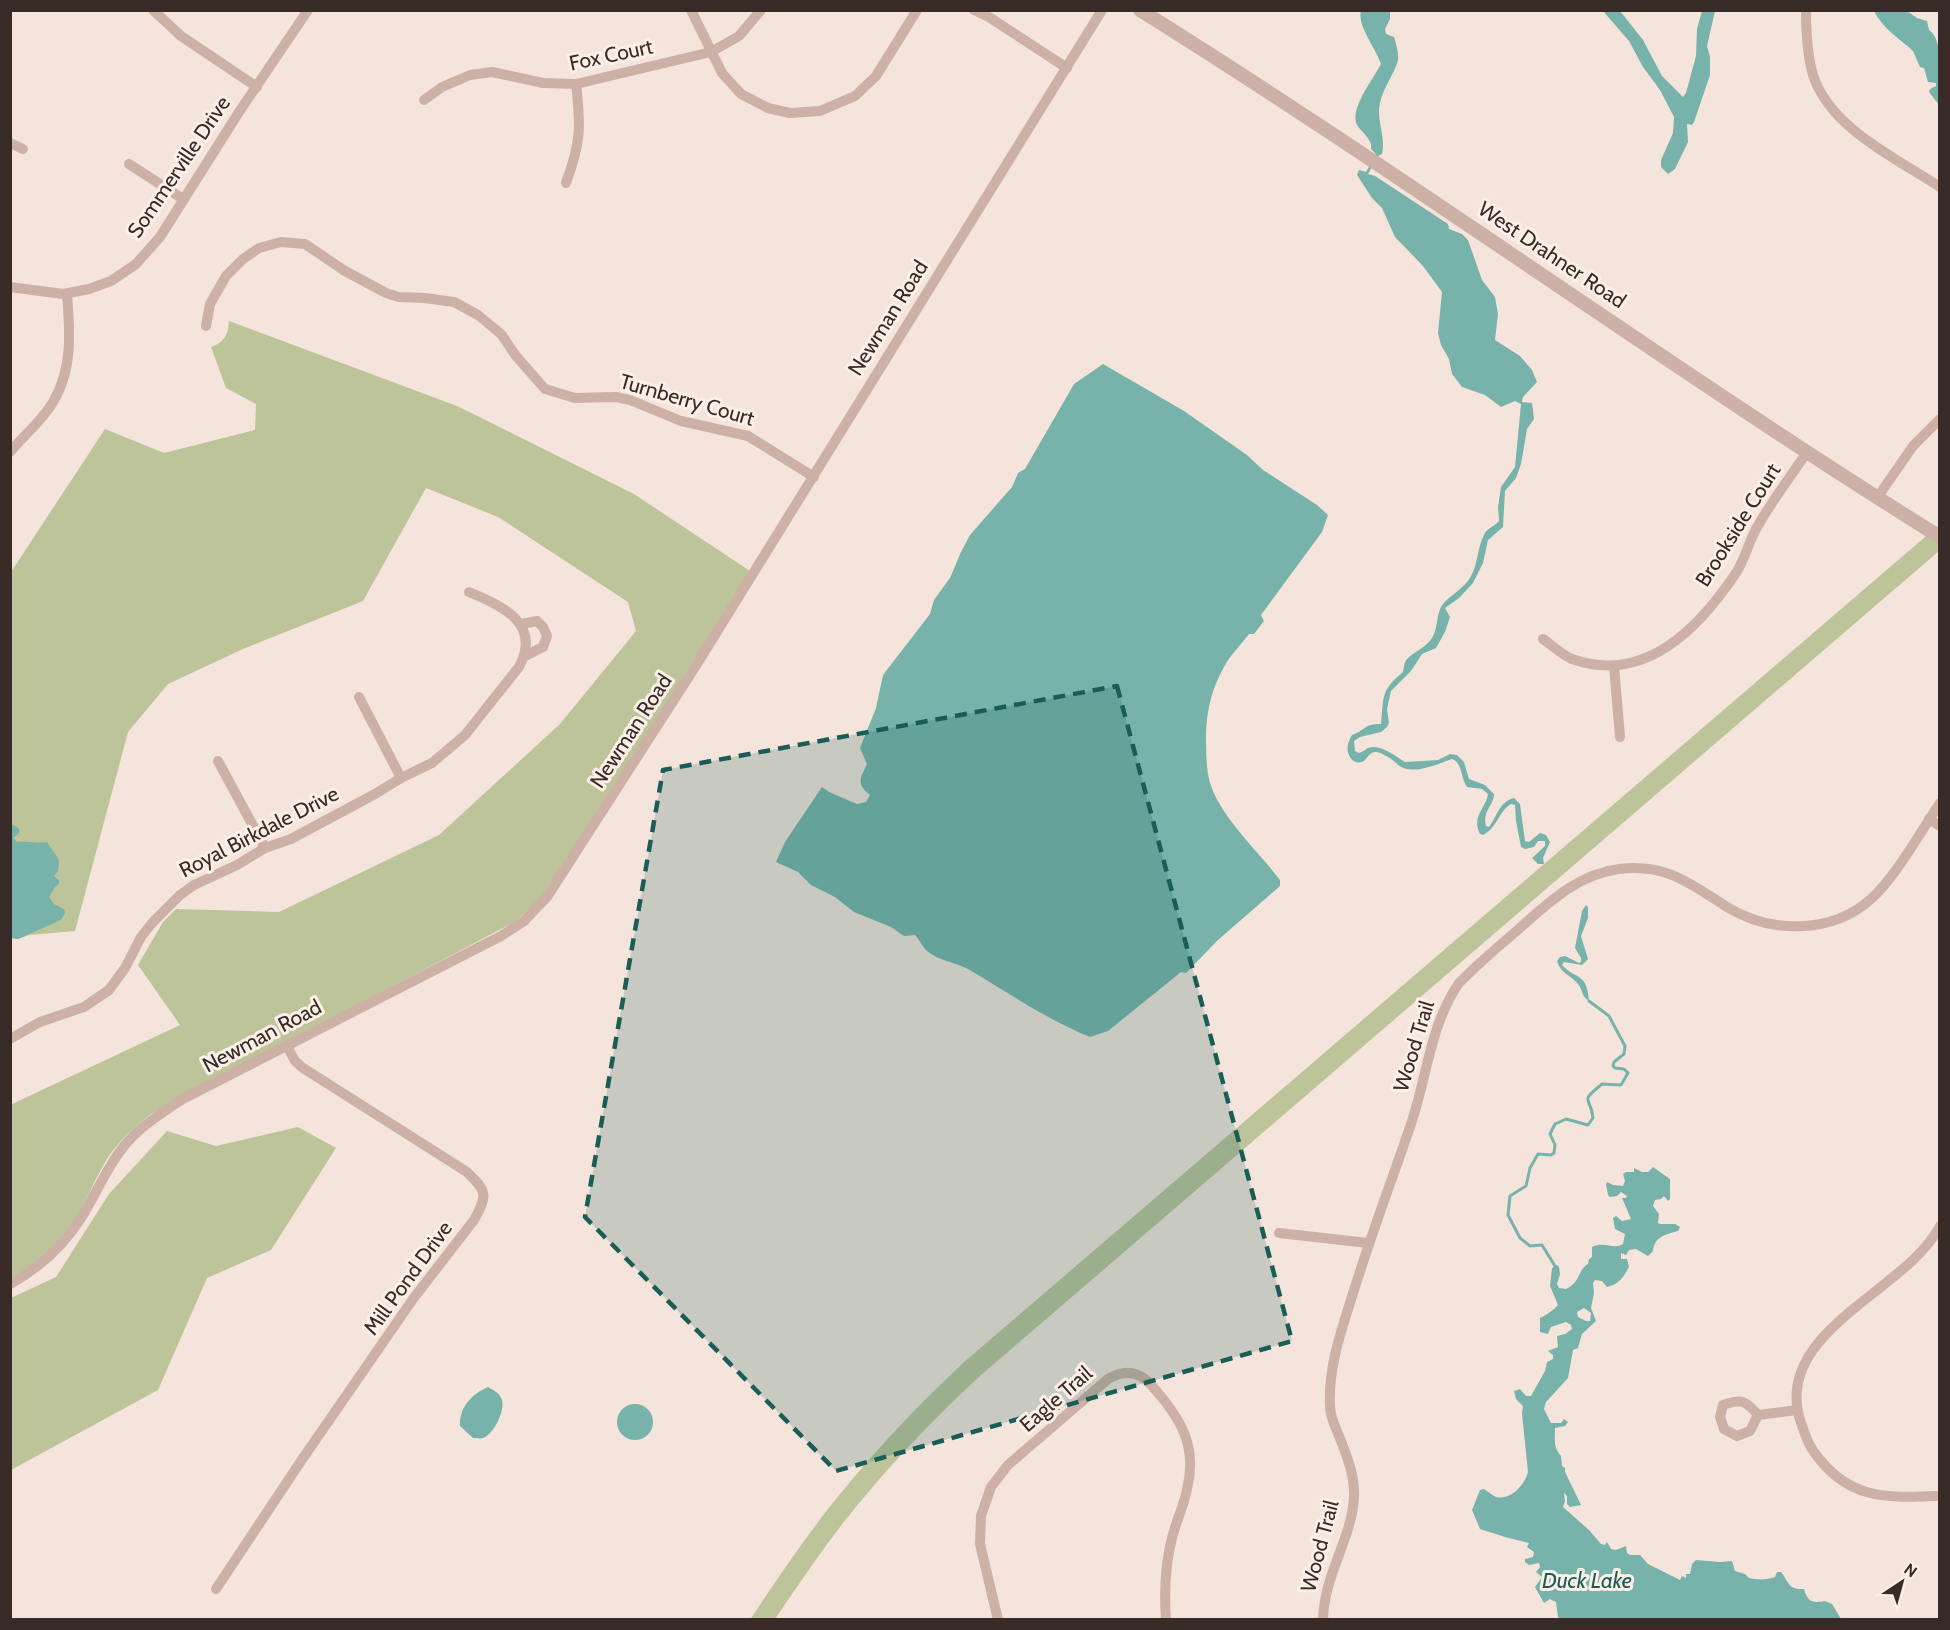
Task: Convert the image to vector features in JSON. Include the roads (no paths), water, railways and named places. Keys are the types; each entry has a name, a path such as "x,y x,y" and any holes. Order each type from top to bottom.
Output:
{"street":[{"path":"153,10 181,36 257,87"},
{"name":"Sommerville Drive","path":"10,288 67,294 89,289 111,280 136,264 160,237 308,10"},
{"path":"691,10 722,73 741,94 768,108 790,113 820,111 855,96 876,76 917,10"},
{"name":"Fox Court","path":"424,100 442,87 470,75 492,72 543,83 576,84 711,52 739,36 761,10"},
{"path":"974,10 989,17 1067,68"},
{"name":"Newman Road","path":"10,1284 40,1264 68,1237 121,1149 135,1133 181,1100 501,936 524,921 547,897 697,664 1102,10"},
{"name":"West Drahner Road","path":"1140,10 1429,197 1536,272 1877,498 1940,537"},
{"path":"1806,10 1806,41 1814,76 1827,104 1846,125 1940,187"},
{"path":"566,183 580,136 576,84"},
{"path":"10,143 23,149"},
{"path":"129,164 183,199"},
{"name":"Turnberry Court","path":"206,326 210,304 226,276 243,259 259,248 281,242 305,244 345,271 387,293 399,297 425,297 454,302 478,315 501,334 516,356 545,388 575,398 616,397 630,400 681,421 748,436 814,477"},
{"path":"10,452 53,403 66,372 70,336 67,294"},
{"path":"1877,498 1913,446 1940,419"},
{"name":"Brookside Court","path":"1542,639 1570,658 1591,664 1614,666 1640,661 1663,651 1688,632 1737,572 1759,523 1808,452"},
{"name":"Royal Birkdale Drive","path":"10,1039 40,1022 73,1012 98,999 109,990 141,937 153,922 180,895 194,885 237,865 264,848 291,839 432,763 465,735 500,693 525,656 543,647 547,636 537,621 521,624 489,600 469,592"},
{"path":"521,624 526,643 525,656"},
{"path":"1614,666 1620,737"},
{"path":"359,697 401,778"},
{"path":"218,761 264,848"},
{"name":"Wood Trail","path":"1323,1620 1324,1600 1334,1563 1351,1518 1354,1496 1352,1472 1332,1422 1330,1407 1331,1385 1339,1338 1368,1244 1412,1122 1435,1033 1451,994 1459,983 1554,898 1586,878 1619,869 1648,869 1678,876 1744,916 1789,928 1835,920 1871,899 1883,886 1940,803"},
{"path":"1929,819 1940,826"},
{"name":"Mill Pond Drive","path":"216,1589 413,1299 474,1220 482,1207 484,1195 482,1186 467,1172 303,1068 295,1061 287,1046"},
{"path":"1940,1226 1904,1269 1840,1320 1820,1340 1801,1375 1796,1397 1797,1410 1809,1446 1822,1464 1843,1483 1877,1496 1940,1496"},
{"path":"1278,1233 1368,1244"},
{"name":"Eagle Trail","path":"998,1620 980,1544 981,1516 991,1487 1008,1465 1108,1379 1124,1372 1131,1372 1147,1379 1168,1404 1180,1423 1189,1446 1190,1472 1187,1490 1172,1537 1165,1578 1166,1620"},
{"path":"1758,1415 1797,1410"}],"water":[{"path":"1361,11 1390,11 1390,19 1385,29 1386,34 1394,37 1398,54 1398,60 1379,109 1383,141 1382,154 1378,156 1368,174 1375,176 1442,220 1448,224 1449,229 1462,234 1468,240 1482,280 1495,297 1498,314 1495,340 1520,356 1532,370 1537,382 1523,397 1522,402 1532,403 1534,419 1527,429 1521,464 1516,478 1505,491 1503,527 1488,540 1483,563 1473,583 1459,598 1445,608 1450,617 1436,648 1422,654 1411,671 1391,691 1387,709 1389,723 1387,727 1381,732 1360,737 1354,741 1355,751 1359,753 1368,748 1377,747 1405,762 1438,760 1450,754 1457,755 1464,762 1469,779 1485,785 1494,794 1486,816 1486,826 1489,827 1505,803 1514,798 1520,804 1525,841 1529,842 1540,833 1546,835 1550,842 1543,858 1544,864 1538,864 1532,858 1545,846 1545,841 1538,841 1534,847 1525,849 1521,847 1515,805 1511,804 1507,807 1488,832 1480,834 1478,818 1488,794 1482,789 1467,787 1456,761 1452,759 1424,768 1409,769 1403,768 1387,756 1376,752 1370,754 1364,761 1357,762 1352,760 1348,751 1352,735 1368,726 1381,724 1384,695 1390,684 1403,672 1407,659 1432,638 1441,607 1468,581 1485,533 1499,521 1498,507 1501,487 1515,467 1521,404 1515,401 1501,407 1485,395 1462,387 1452,374 1449,359 1441,345 1438,333 1442,292 1423,266 1395,237 1382,208 1372,198 1357,175 1359,170 1366,172 1376,154 1371,149 1368,138 1357,125 1356,111 1363,94 1381,64 1364,30"},
{"path":"1603,11 1620,11 1643,40 1662,76 1683,97 1696,56 1697,29 1702,11 1715,11 1707,46 1710,57 1710,75 1694,122 1692,125 1687,124 1688,142 1675,169 1668,174 1661,167 1661,160 1673,133 1674,117 1629,41"},
{"path":"1874,11 1907,11 1927,21 1939,53 1939,105 1929,92 1936,86 1936,83 1928,82 1924,68 1920,67 1913,51 1887,28"},
{"path":"1103,364 1184,411 1328,515 1322,532 1261,615 1264,621 1254,634 1249,634 1226,663 1213,691 1208,716 1206,759 1212,788 1238,830 1280,880 1280,886 1218,940 1186,973 1181,972 1108,1031 1090,1037 1043,1014 968,969 931,954 915,935 904,936 891,927 854,912 835,897 811,885 798,872 776,862 785,842 822,787 857,804 866,802 870,795 863,788 861,781 867,764 860,748 876,708 883,675 930,614 934,600 950,578 970,535 1012,487 1018,473 1025,469 1074,384"},
{"path":"14,825 19,829 19,833 13,838 17,842 47,842 59,860 58,871 54,876 59,880 59,884 49,897 54,904 64,909 65,913 61,920 18,939 10,938 10,826"},
{"path":"1586,905 1588,918 1581,936 1588,959 1582,965 1564,962 1562,965 1586,985 1589,1001 1578,984 1557,961 1560,957 1565,956 1581,962 1575,948 1582,911"},
{"name":"Duck Lake","path":"1653,1167 1670,1179 1670,1199 1668,1201 1664,1196 1655,1200 1653,1206 1659,1214 1658,1223 1675,1224 1680,1227 1678,1231 1658,1239 1648,1256 1636,1249 1629,1250 1626,1255 1621,1253 1621,1259 1627,1259 1629,1267 1618,1282 1607,1287 1602,1281 1595,1280 1593,1283 1591,1308 1596,1321 1582,1334 1578,1348 1573,1350 1568,1378 1546,1402 1544,1409 1551,1423 1561,1423 1564,1419 1568,1422 1565,1426 1555,1428 1555,1443 1561,1456 1562,1466 1565,1468 1581,1505 1570,1507 1564,1493 1563,1507 1601,1544 1605,1545 1607,1542 1611,1549 1616,1550 1626,1546 1627,1553 1630,1555 1640,1555 1648,1564 1680,1580 1682,1576 1686,1578 1686,1574 1690,1574 1692,1564 1696,1560 1732,1561 1735,1571 1752,1579 1772,1578 1777,1572 1781,1572 1792,1587 1804,1589 1807,1597 1812,1601 1825,1601 1832,1604 1841,1619 1560,1619 1556,1602 1550,1599 1544,1603 1535,1587 1542,1577 1536,1572 1540,1567 1539,1563 1529,1565 1525,1562 1525,1559 1533,1557 1534,1552 1527,1547 1529,1543 1480,1529 1472,1510 1480,1490 1484,1489 1502,1498 1512,1494 1521,1486 1528,1472 1523,1406 1516,1399 1514,1391 1520,1389 1526,1396 1531,1396 1545,1371 1547,1362 1553,1359 1553,1355 1548,1351 1558,1347 1557,1336 1572,1329 1571,1325 1566,1322 1551,1327 1548,1334 1540,1332 1540,1318 1558,1305 1550,1286 1552,1268 1557,1265 1559,1267 1560,1274 1557,1284 1559,1288 1566,1289 1574,1283 1582,1269 1588,1264 1592,1257 1592,1247 1623,1244 1625,1234 1615,1229 1613,1218 1616,1216 1622,1221 1631,1219 1622,1198 1627,1196 1621,1192 1617,1196 1610,1197 1606,1184 1607,1182 1623,1186 1625,1181 1623,1174 1634,1172 1634,1168 1648,1172","holes":["1584,1308 1591,1313 1590,1321 1586,1321 1578,1317 1577,1312"]},
{"path":"488,1387 502,1400 500,1416 495,1427 487,1436 473,1438 460,1426 460,1419 464,1407 472,1397"},
{"path":"635,1404 648,1409 653,1422 648,1435 635,1440 622,1435 617,1422 622,1409"}],"waterway":[{"path":"1555,1266 1542,1245 1530,1246 1520,1238 1508,1215 1510,1196 1526,1186 1530,1168 1538,1154 1551,1155 1554,1153 1555,1145 1550,1134 1555,1124 1566,1119 1588,1125 1593,1118 1588,1097 1602,1084 1621,1085 1628,1073 1624,1069 1613,1066 1614,1062 1624,1054 1625,1046 1609,1016 1589,1001"}]}
